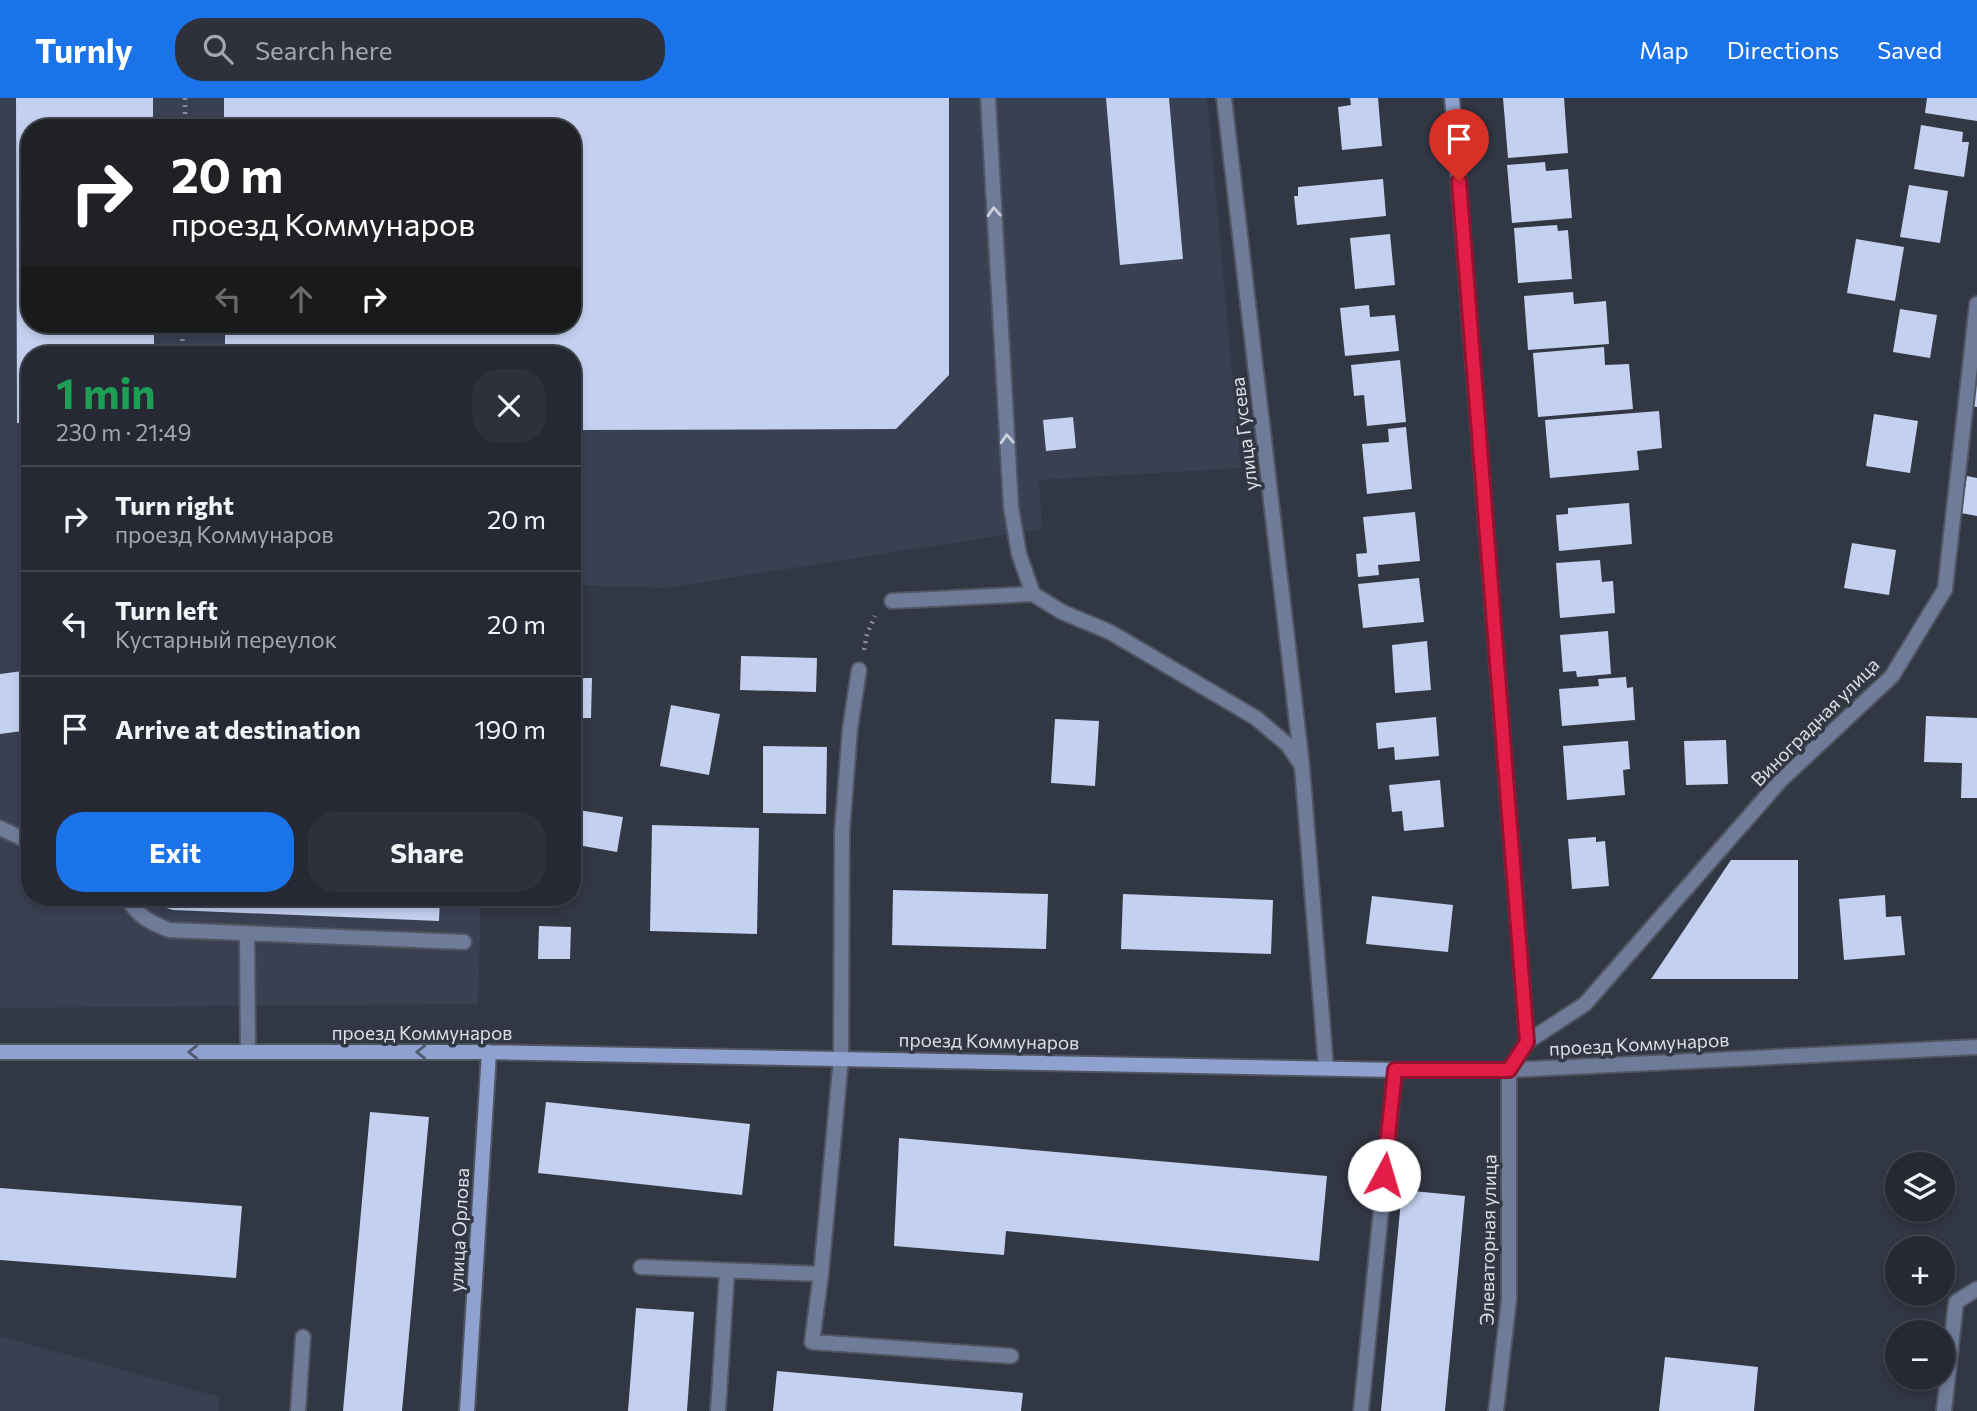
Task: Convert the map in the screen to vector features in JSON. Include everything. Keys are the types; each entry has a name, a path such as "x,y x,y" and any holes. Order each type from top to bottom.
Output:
{"street":[{"path":"988,98 1010,507 1019,554 1033,594"},
{"name":"улица Гусева","path":"1224,98 1302,766 1326,1068"},
{"path":"1452,98 1527,1042 1509,1070"},
{"name":"Виноградная улица","path":"1527,1042 1586,1004 1780,781 1892,676 1945,589 1977,304"},
{"path":"892,601 1033,594 1062,612 1110,632 1256,719 1283,740 1302,766"},
{"path":"859,670 850,729 842,832 841,1058 812,1342 1012,1356"},
{"path":"0,828 21,838"},
{"path":"132,906 144,920 169,930 464,942"},
{"path":"247,933 248,1052"},
{"name":"проезд Коммунаров","path":"0,1052 489,1052 1509,1070 1977,1047"},
{"name":"улица Орлова","path":"467,1411 489,1052"},
{"path":"1361,1411 1395,1070"},
{"name":"Элеваторная улица","path":"1496,1411 1509,1299 1509,1070"},
{"path":"641,1267 821,1274"},
{"path":"719,1411 727,1271"},
{"path":"1944,1411 1956,1302 1977,1289"},
{"path":"298,1411 303,1337"}],"path":[{"path":"185,98 185,119"},
{"path":"859,670 867,634 877,613 892,601"}],"shaded area":[{"path":"0,98 1207,98 1241,468 1039,480 1042,529 665,588 581,585 581,346 21,346 21,906 481,906 478,1004 0,1008"},
{"path":"0,1336 220,1397 218,1411 0,1411"}],"building":[{"path":"16,98 153,98 153,119 21,119 21,333 154,333 154,346 21,346 21,423 17,423"},
{"path":"224,98 949,98 949,375 896,429 581,430 581,346 225,346 225,333 581,333 581,119 224,119"},
{"path":"1106,98 1169,98 1183,259 1120,265"},
{"path":"1350,98 1378,98 1382,146 1342,150 1338,107 1351,105"},
{"path":"1503,98 1564,98 1568,153 1508,158"},
{"path":"1927,98 1977,98 1977,121 1925,113"},
{"path":"1921,125 1963,132 1962,142 1969,142 1964,177 1914,169"},
{"path":"1545,162 1546,171 1568,169 1572,218 1512,223 1507,165"},
{"path":"1383,179 1386,216 1297,225 1294,196 1298,196 1298,187"},
{"path":"1909,185 1948,191 1940,243 1900,237"},
{"path":"1557,225 1558,231 1568,230 1572,279 1518,283 1514,228"},
{"path":"1390,234 1395,285 1355,289 1350,238"},
{"path":"1856,239 1904,247 1895,301 1847,293"},
{"path":"1573,292 1574,304 1606,301 1609,344 1528,350 1524,296"},
{"path":"1369,305 1370,317 1395,315 1399,351 1345,356 1340,308"},
{"path":"1900,309 1937,315 1930,358 1893,352"},
{"path":"1604,347 1605,365 1629,364 1633,409 1538,417 1533,353"},
{"path":"1400,360 1406,422 1367,426 1364,395 1354,396 1351,365"},
{"path":"1977,381 1977,407 1970,406"},
{"path":"1659,411 1662,448 1637,451 1639,470 1550,478 1545,420"},
{"path":"1874,414 1918,421 1910,473 1866,466"},
{"path":"1073,417 1076,448 1046,451 1043,420"},
{"path":"1406,427 1412,489 1367,494 1362,444 1389,442 1388,429"},
{"path":"1967,476 1977,478 1977,516 1961,513"},
{"path":"1629,503 1632,544 1559,551 1556,515 1568,514 1568,508"},
{"path":"1415,512 1420,561 1378,565 1379,575 1358,577 1356,554 1367,553 1363,517"},
{"path":"1852,543 1896,550 1889,595 1844,588"},
{"path":"1600,560 1602,582 1613,581 1615,613 1560,618 1556,563"},
{"path":"1419,578 1424,622 1363,628 1358,584"},
{"path":"1608,631 1611,674 1577,677 1576,671 1563,672 1560,635"},
{"path":"1427,641 1431,690 1395,693 1392,645"},
{"path":"741,656 817,658 816,692 740,690"},
{"path":"21,671 21,731 0,734 0,674"},
{"path":"1626,677 1627,688 1633,687 1635,720 1562,726 1559,689 1599,686 1598,679"},
{"path":"581,678 592,678 591,718 581,718"},
{"path":"671,705 720,714 709,775 660,766"},
{"path":"1926,716 1977,718 1977,798 1961,798 1962,763 1924,762"},
{"path":"1436,717 1439,756 1395,760 1394,747 1378,749 1376,723"},
{"path":"1055,719 1099,721 1095,786 1051,783"},
{"path":"1726,740 1728,784 1686,785 1684,741"},
{"path":"1628,741 1630,769 1623,770 1625,795 1567,800 1563,746"},
{"path":"763,746 827,747 826,814 763,813"},
{"path":"1440,780 1444,827 1404,831 1402,811 1392,812 1389,785"},
{"path":"581,810 623,817 617,852 581,846"},
{"path":"652,825 759,828 757,934 650,931"},
{"path":"1596,837 1596,842 1605,841 1609,886 1572,889 1568,839"},
{"path":"1731,860 1798,860 1798,979 1651,979"},
{"path":"893,890 1048,894 1046,949 892,945"},
{"path":"1123,894 1273,900 1271,954 1121,949"},
{"path":"1885,895 1886,917 1901,916 1905,955 1844,960 1839,899"},
{"path":"1372,896 1453,905 1448,952 1366,944"},
{"path":"160,906 440,906 439,921 173,910"},
{"path":"539,926 571,927 570,959 538,959"},
{"path":"546,1102 750,1124 742,1195 538,1173"},
{"path":"370,1112 429,1117 402,1411 343,1411"},
{"path":"899,1138 1327,1176 1319,1261 1006,1231 1004,1255 894,1246"},
{"path":"0,1188 242,1206 236,1278 0,1260"},
{"path":"1402,1190 1465,1196 1445,1411 1381,1411"},
{"path":"636,1308 694,1312 687,1411 628,1411"},
{"path":"1665,1357 1758,1367 1754,1411 1659,1411"},
{"path":"777,1371 1023,1393 1021,1411 773,1411"}],"route":[{"path":"1384,1175 1395,1070 1509,1070 1527,1042 1459,181"}]}
